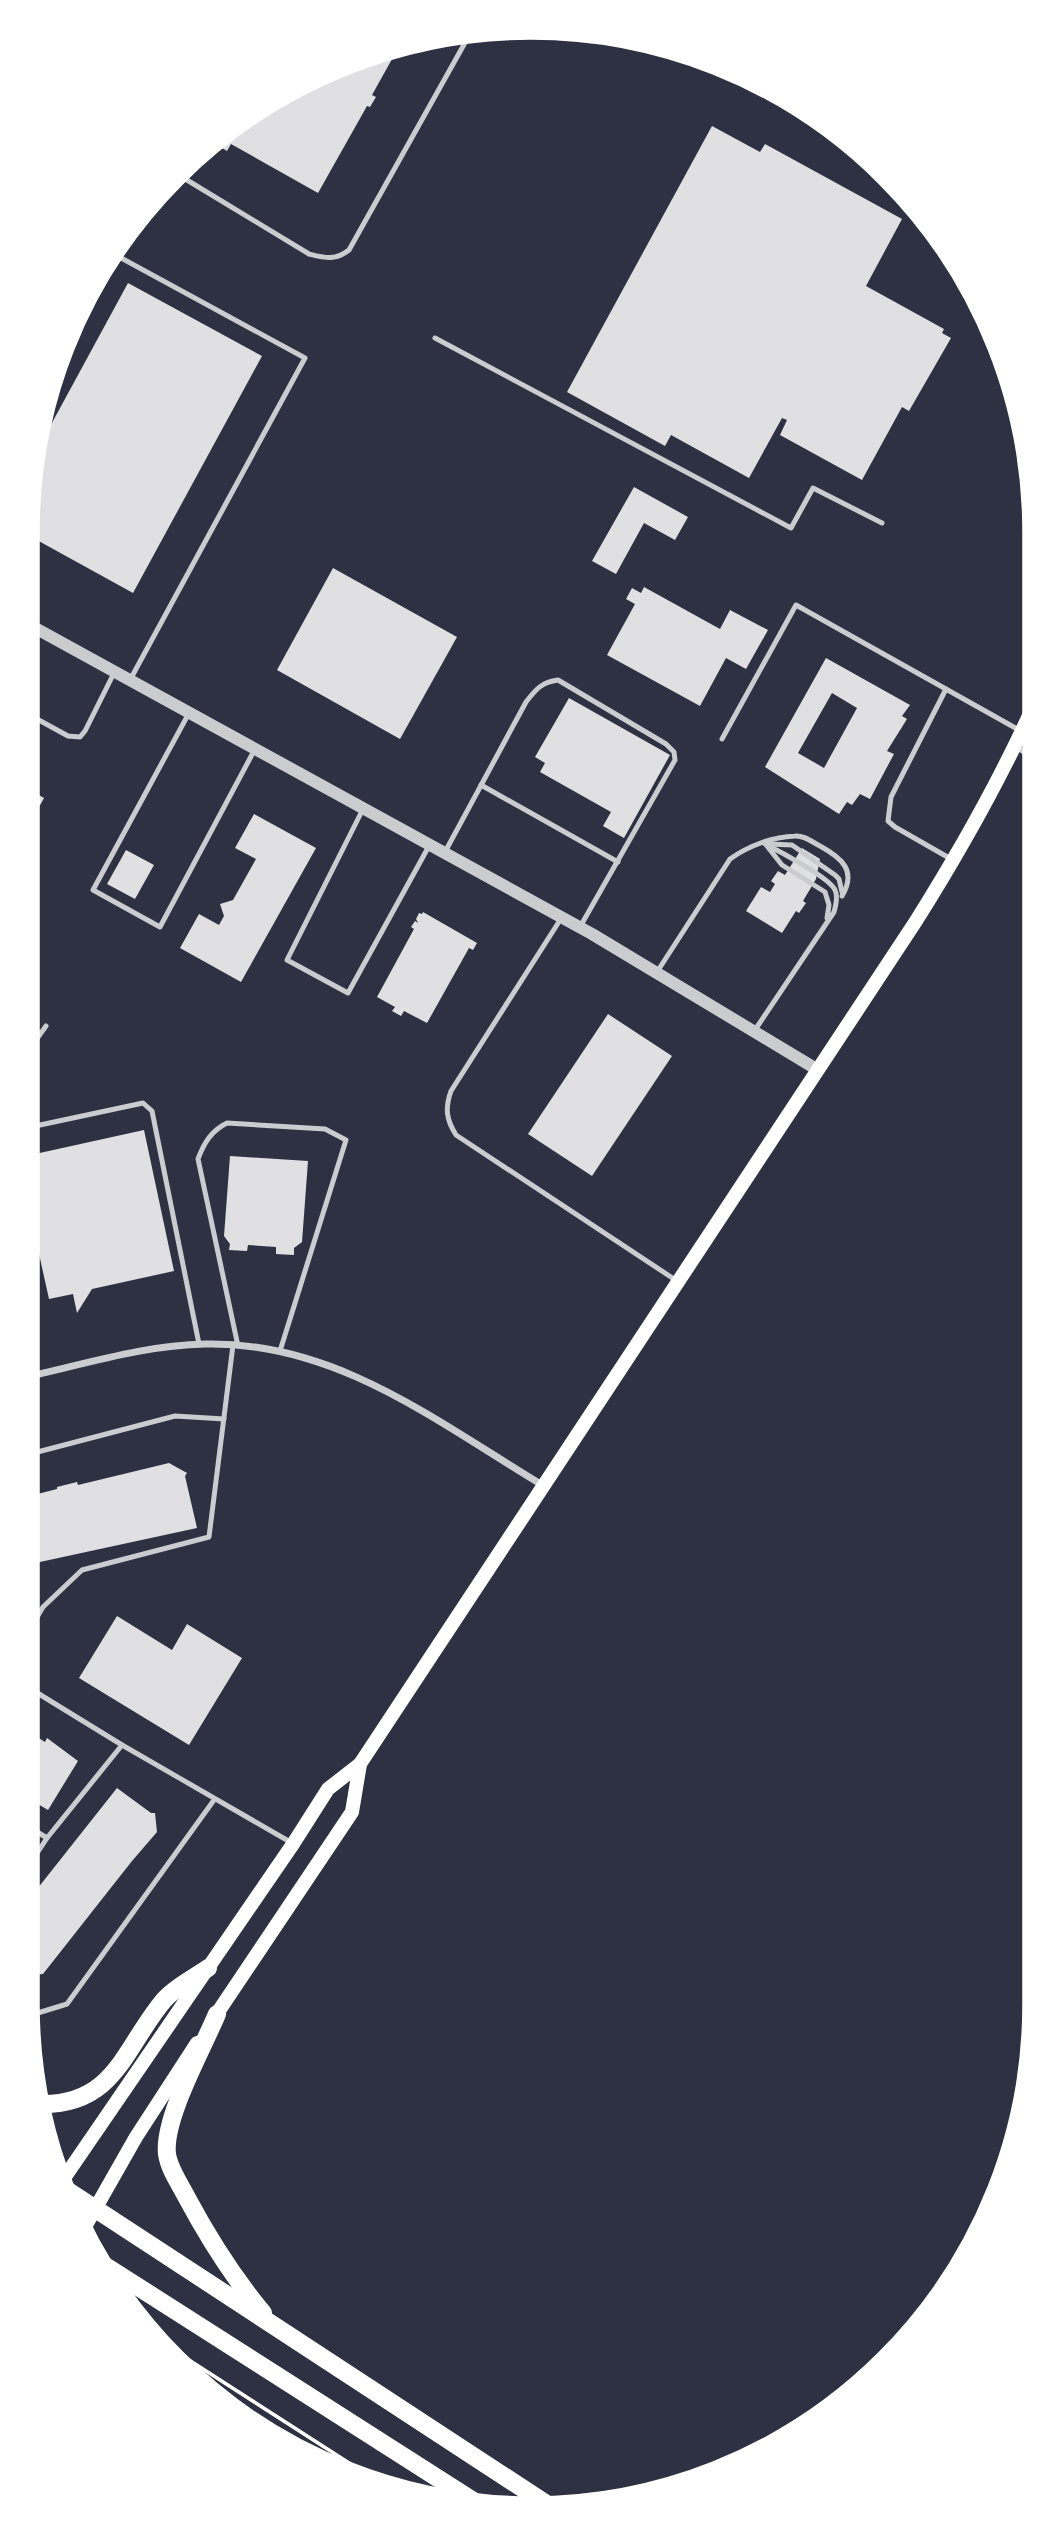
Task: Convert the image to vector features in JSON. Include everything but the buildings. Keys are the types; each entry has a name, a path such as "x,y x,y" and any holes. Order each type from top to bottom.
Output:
{"main road":[{"path":"69,2174 328,1789 360,1764 679,1282 954,860 1024,727"},
{"path":"88,2221 136,2137 352,1812 360,1764"},
{"path":"48,2103 74,2101 99,2087 117,2072 165,1998 208,1968"},
{"path":"217,2014 172,2119 167,2154 173,2173 213,2244 240,2286 274,2327"},
{"path":"77,2196 537,2498"},
{"path":"119,2275 461,2493"}],"street":[{"path":"38,629 580,927 818,1070"},
{"path":"38,1374 159,1348 236,1345 280,1351 333,1366 373,1384 544,1486"}],"lane":[{"path":"186,180 309,254 328,259 340,257 349,250 465,43"},
{"path":"122,258 305,358 130,680"},
{"path":"435,338 791,528 813,488 882,523"},
{"path":"722,739 796,605 1022,732"},
{"path":"38,720 68,736 80,737 115,671"},
{"path":"444,853 526,702 539,686 547,681 558,680 666,744 674,752 675,760 580,927"},
{"path":"946,689 891,797 888,821 954,860"},
{"path":"189,712 93,891 160,927 255,749"},
{"path":"1016,747 1024,752"},
{"path":"481,785 618,862"},
{"path":"363,808 287,960 348,993 430,845"},
{"path":"754,1032 848,885 848,876 842,861 835,854 802,836 775,839 765,844"},
{"path":"657,973 730,859 747,847 765,844 792,845 839,879 842,896"},
{"path":"765,844 832,885 835,890 835,908"},
{"path":"765,844 782,864 825,892 830,905 827,920"},
{"path":"562,918 451,1091 446,1105 447,1122 456,1135 679,1282"},
{"path":"38,1037 46,1026"},
{"path":"38,1125 143,1103 152,1111 199,1345"},
{"path":"38,1616 43,1607 82,1570 209,1537 236,1345 198,1159 202,1147 215,1129 227,1124 325,1129 346,1140 280,1351"},
{"path":"38,1452 175,1416 224,1419"},
{"path":"38,1693 214,1800 293,1844"},
{"path":"38,1852 122,1745"},
{"path":"38,2013 67,2004 214,1800"},
{"path":"38,1832 47,1838"}],"path":[{"path":"190,2361 350,2464"}]}
